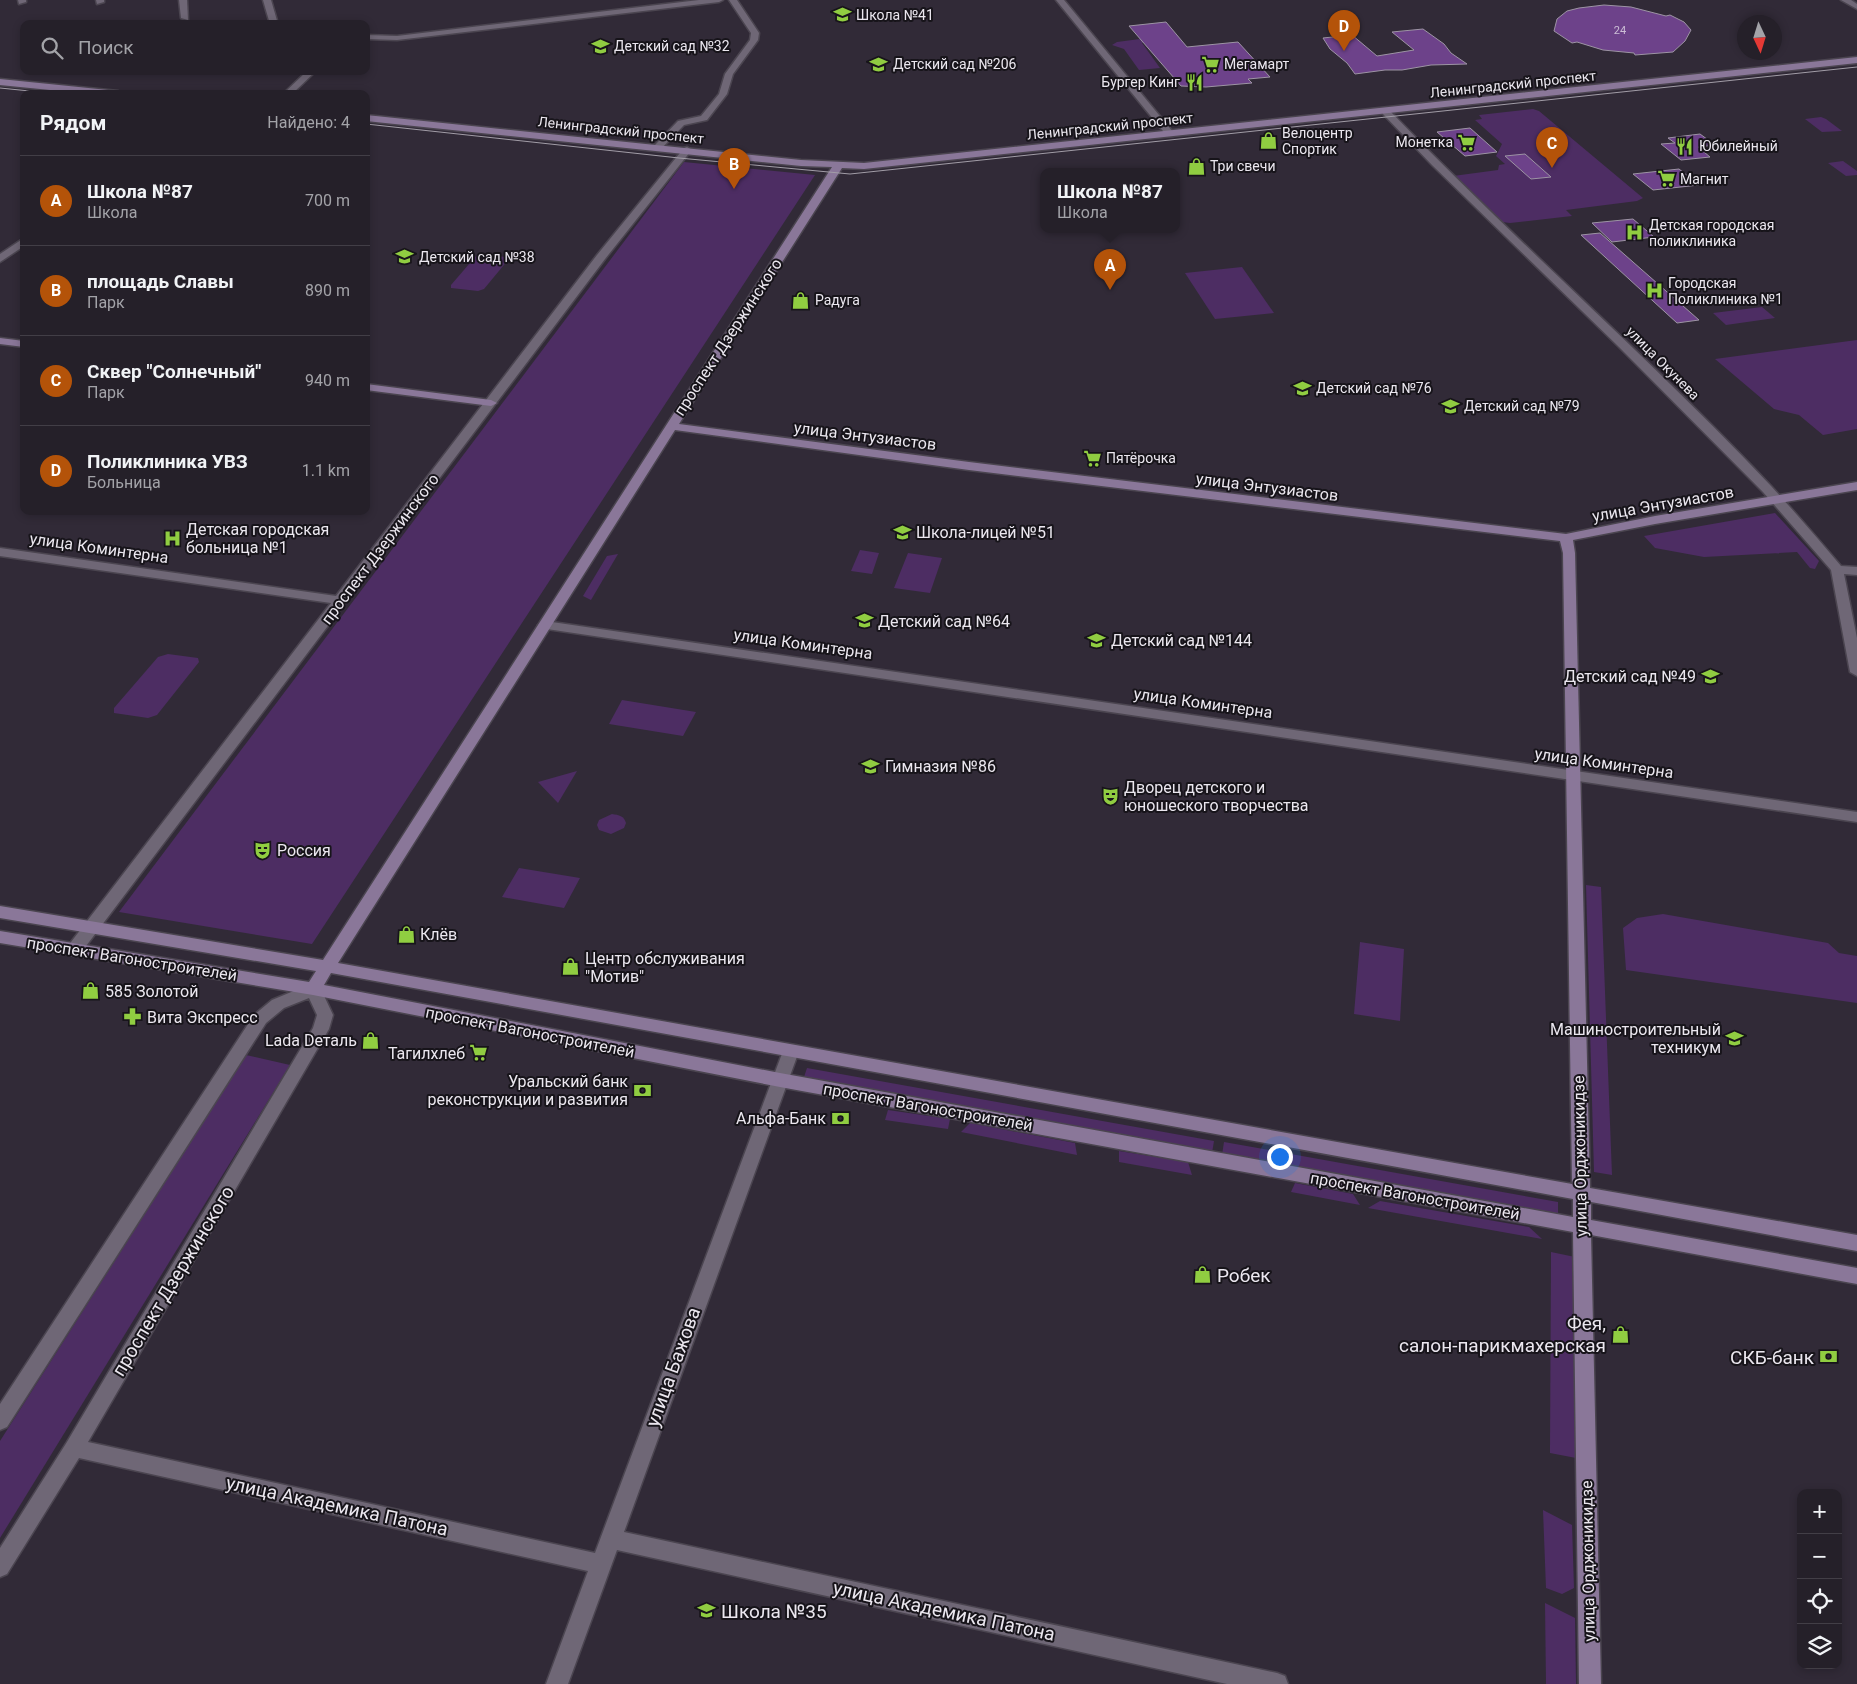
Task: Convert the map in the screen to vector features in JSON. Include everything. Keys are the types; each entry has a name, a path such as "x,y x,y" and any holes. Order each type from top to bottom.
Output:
{"main road":[{"name":"Ленинградский проспект","path":"370,118 838,166 864,166 1386,112 1857,60"},
{"path":"0,82 79,90"},
{"name":"проспект Дзержинского","path":"313,989 838,166"},
{"path":"0,341 20,344"},
{"path":"370,387 491,403"},
{"name":"улица Энтузиастов","path":"671,426 960,465 1566,538 1655,520 1778,501 1857,486"},
{"name":"улица Орджоникидзе","path":"1566,538 1572,641 1580,1193 1590,1684"},
{"name":"проспект Вагоностроителей","path":"0,912 327,967 1857,1243"},
{"name":"проспект Вагоностроителей","path":"0,937 313,989 780,1080 1857,1276"}],"street":[{"path":"183,0 185,18"},
{"path":"270,0 273,20"},
{"path":"370,37 397,38 719,0"},
{"path":"658,147 681,123 704,118 719,100 725,89 729,74 754,40 755,32 733,0"},
{"path":"1060,0 1170,134"},
{"path":"1845,0 1857,7"},
{"path":"291,90 308,75"},
{"name":"улица Окунева","path":"1386,112 1435,163 1668,390 1778,501 1837,569 1857,672"},
{"name":"проспект Дзержинского","path":"74,950 90,926 686,150"},
{"path":"0,259 20,244"},
{"name":"улица Коминтерна","path":"0,552 341,601"},
{"path":"1837,569 1857,571"},
{"name":"улица Коминтерна","path":"545,625 1857,817"},
{"path":"0,1421 260,1019 278,1004 313,989"},
{"name":"проспект Дзержинского","path":"0,1567 74,1448 321,1029 325,1015 313,989"},
{"name":"улица Бажова","path":"557,1684 791,1051"},
{"name":"улица Академика Патона","path":"74,1448 600,1564"},
{"name":"улица Академика Патона","path":"610,1539 1277,1684"}],"shaded area":[{"path":"1155,37 1159,40 1142,43 1160,68 1139,70 1124,49 1112,45 1117,42"},
{"path":"1533,109 1539,111 1643,198 1637,201 1566,210 1572,216 1510,223 1502,222 1453,176 1498,170 1499,165 1505,164 1496,156 1502,144 1475,120 1482,119 1479,115"},
{"path":"1821,117 1842,131 1822,132 1805,119"},
{"path":"1843,161 1857,171 1857,175 1846,176 1828,163"},
{"path":"684,162 815,175 312,944 119,912"},
{"path":"476,256 507,257 508,260 484,289 478,291 451,288 451,285"},
{"path":"1242,267 1274,313 1215,319 1185,273"},
{"path":"1762,307 1775,318 1726,325 1713,313"},
{"path":"1857,340 1857,429 1823,435 1799,415 1774,409 1715,359"},
{"path":"1775,513 1819,561 1815,569 1810,568 1797,552 1704,557 1655,548 1644,536"},
{"path":"860,550 879,553 872,574 851,571"},
{"path":"908,553 942,558 930,593 894,588"},
{"path":"618,554 591,600 583,596 607,556"},
{"path":"168,654 198,658 199,662 157,715 148,718 114,713 114,708 158,657"},
{"path":"622,700 696,712 683,736 609,724"},
{"path":"577,771 558,803 538,782"},
{"path":"612,814 623,817 626,823 624,828 611,834 599,830 597,825 599,820"},
{"path":"519,868 580,878 564,908 502,897"},
{"path":"1586,885 1601,887 1612,1175 1594,1172"},
{"path":"1663,914 1828,943 1839,953 1857,956 1857,1003 1626,970 1623,928 1637,918"},
{"path":"1360,942 1404,949 1400,1021 1354,1014"},
{"path":"246,1055 290,1065 0,1538 0,1441"},
{"path":"807,1068 1214,1141 1212,1153 803,1080"},
{"path":"888,1110 950,1119 948,1129 885,1120"},
{"path":"970,1123 1075,1143 1077,1155 961,1132"},
{"path":"1224,1142 1558,1202 1558,1215 1222,1155"},
{"path":"1119,1151 1188,1162 1192,1175 1119,1162"},
{"path":"1295,1183 1353,1194 1360,1205 1291,1192"},
{"path":"1380,1201 1529,1227 1542,1239 1368,1208"},
{"path":"1551,1252 1575,1257 1576,1458 1550,1453"},
{"path":"1543,1510 1572,1525 1574,1588 1562,1594 1546,1588"},
{"path":"1545,1603 1575,1618 1576,1684 1546,1684"}],"building":[{"path":"1604,5 1631,7 1666,16 1670,15 1684,22 1691,30 1685,41 1673,52 1635,55 1634,53 1603,50 1577,42 1572,43 1554,31 1557,19 1567,11"},
{"name":"Мегамарт","path":"1166,22 1187,47 1238,42 1270,77 1248,79 1252,83 1206,87 1181,86 1129,26"},
{"path":"1423,29 1467,64 1431,65 1402,70 1355,74 1347,63 1330,49 1323,38 1352,35 1377,56 1414,50 1392,32"},
{"name":"Монетка","path":"1470,128 1497,152 1465,156 1437,132"},
{"name":"Юбилейный","path":"1700,134 1715,145 1698,147 1710,157 1681,160 1661,144 1675,143 1668,138"},
{"path":"1525,154 1551,177 1531,179 1505,156"},
{"name":"Магнит","path":"1679,169 1699,185 1653,190 1633,174"},
{"name":"Детская городская поликлиника","path":"1633,219 1654,237 1612,242 1592,223"},
{"name":"Городская Поликлиника №1","path":"1600,233 1699,320 1677,323 1581,235"}],"tram line":[{"path":"370,124 679,158 850,174 1857,67"},
{"path":"0,88 20,90"}],"place":[{"name":"Школа №41","path":"842,15"},
{"name":"Детский сад №32","path":"600,46"},
{"name":"Поликлиника УВЗ","path":"1344,51"},
{"name":"Детский сад №206","path":"879,64"},
{"name":"Мегамарт","path":"1210,64"},
{"name":"Бургер Кинг","path":"1194,82"},
{"name":"Велоцентр Спортик","path":"1268,141"},
{"name":"Монетка","path":"1467,142"},
{"name":"Юбилейный","path":"1685,146"},
{"name":"Три свечи","path":"1196,166"},
{"name":"Сквер \"Солнечный\"","path":"1552,168"},
{"name":"Магнит","path":"1666,179"},
{"name":"площадь Славы","path":"734,189"},
{"name":"Детская городская поликлиника","path":"1635,233"},
{"name":"Детский сад №38","path":"405,257"},
{"name":"Школа №87","path":"1110,290"},
{"name":"Городская Поликлиника №1","path":"1654,291"},
{"name":"Радуга","path":"801,300"},
{"name":"Детский сад №76","path":"1302,388"},
{"name":"Детский сад №79","path":"1450,406"},
{"name":"Пятёрочка","path":"1092,458"},
{"name":"Школа-лицей №51","path":"902,532"},
{"name":"Детская городская больница №1","path":"172,538"},
{"name":"Детский сад №64","path":"864,621"},
{"name":"Детский сад №144","path":"1097,640"},
{"name":"Детский сад №49","path":"1710,676"},
{"name":"Гимназия №86","path":"871,766"},
{"name":"Дворец детского и юношеского творчества","path":"1110,796"},
{"name":"Россия","path":"263,850"},
{"name":"Клёв","path":"406,934"},
{"name":"Центр обслуживания \"Мотив\"","path":"571,967"},
{"name":"585 Золотой","path":"91,991"},
{"name":"Вита Экспресс","path":"133,1017"},
{"name":"Машиностроительный техникум","path":"1735,1038"},
{"name":"Lada Dеталь","path":"371,1040"},
{"name":"Тагилхлеб","path":"479,1053"},
{"name":"Уральский банк реконструкции и развития","path":"642,1090"},
{"name":"Альфа-Банк","path":"840,1118"},
{"name":"Робек","path":"1203,1275"},
{"name":"Фея, салон-парикмахерская","path":"1620,1334"},
{"name":"СКБ-банк","path":"1828,1357"},
{"name":"Школа №35","path":"707,1611"}]}
